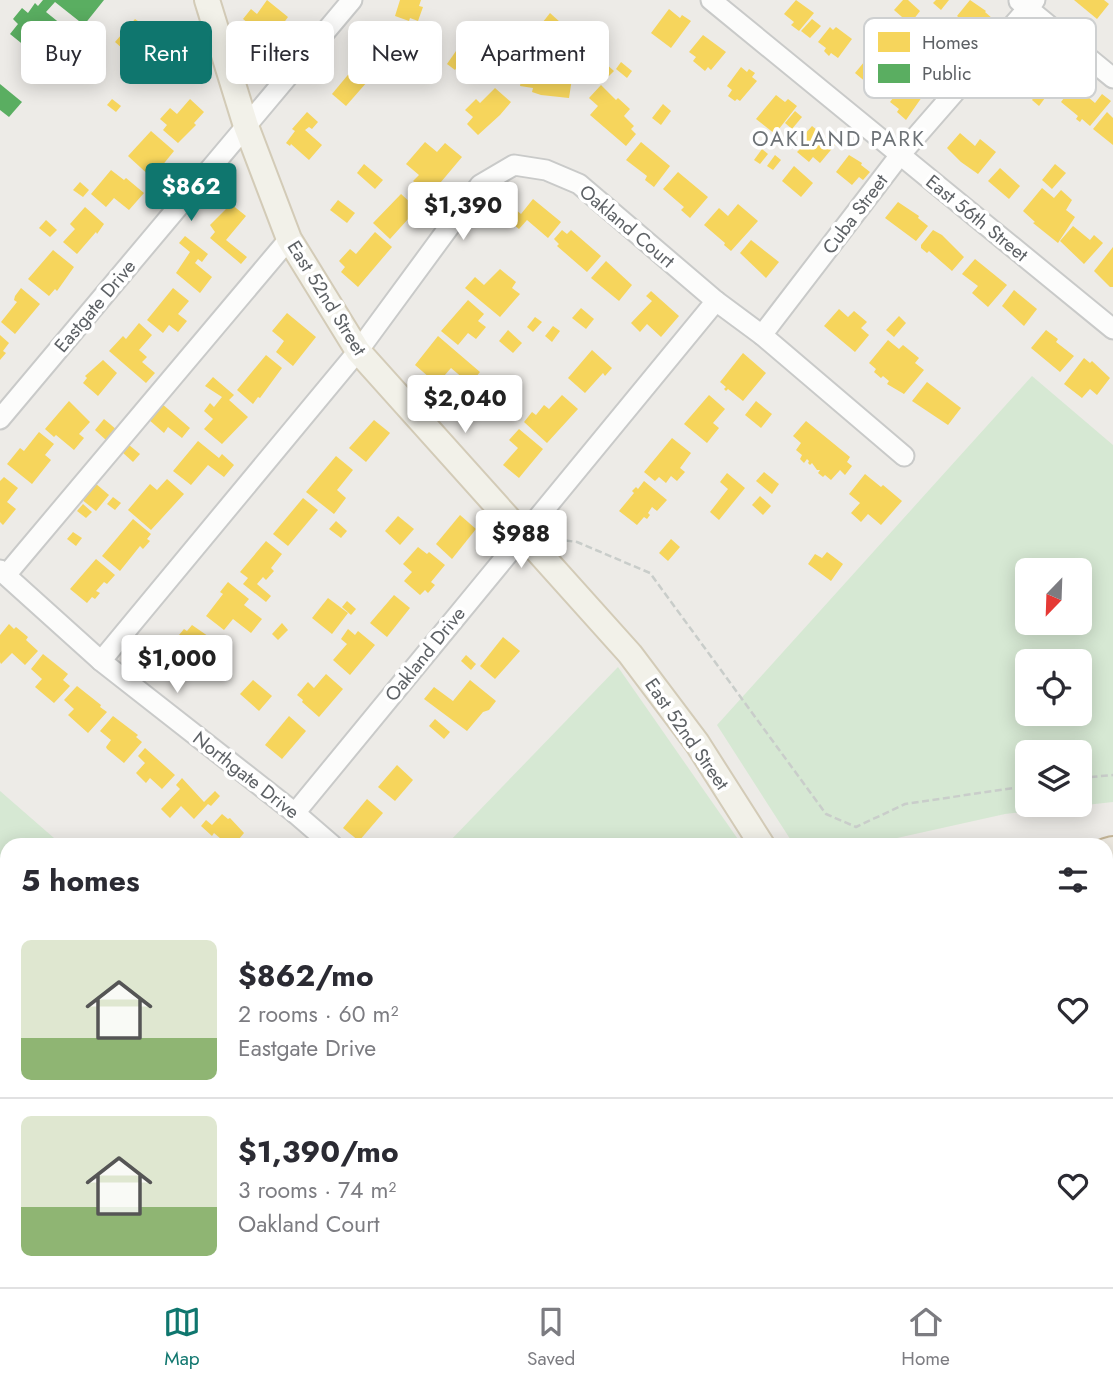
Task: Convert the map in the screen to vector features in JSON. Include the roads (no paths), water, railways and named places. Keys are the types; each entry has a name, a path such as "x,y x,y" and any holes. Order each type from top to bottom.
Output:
{"main road":[{"name":"East 52nd Street","path":"207,0 246,127 289,239 358,351 630,654 697,743 758,838"}],"street":[{"name":"Eastgate Drive","path":"0,419 352,0"},
{"name":"East 56th Street","path":"712,0 1113,329"},
{"name":"Cuba Street","path":"1014,18 1027,3"},
{"path":"1027,3 1044,18"},
{"path":"1096,63 1113,78"},
{"name":"Cuba Street","path":"762,335 900,155 948,98"},
{"name":"Oakland Court","path":"101,661 358,351 480,185 514,165 546,170 579,184 904,456"},
{"path":"3,572 289,239"},
{"name":"Oakland Drive","path":"295,813 716,301"},
{"name":"Northgate Drive","path":"3,572 101,661 324,838"}],"district":[{"name":"OAKLAND PARK","path":"839,139"}]}
